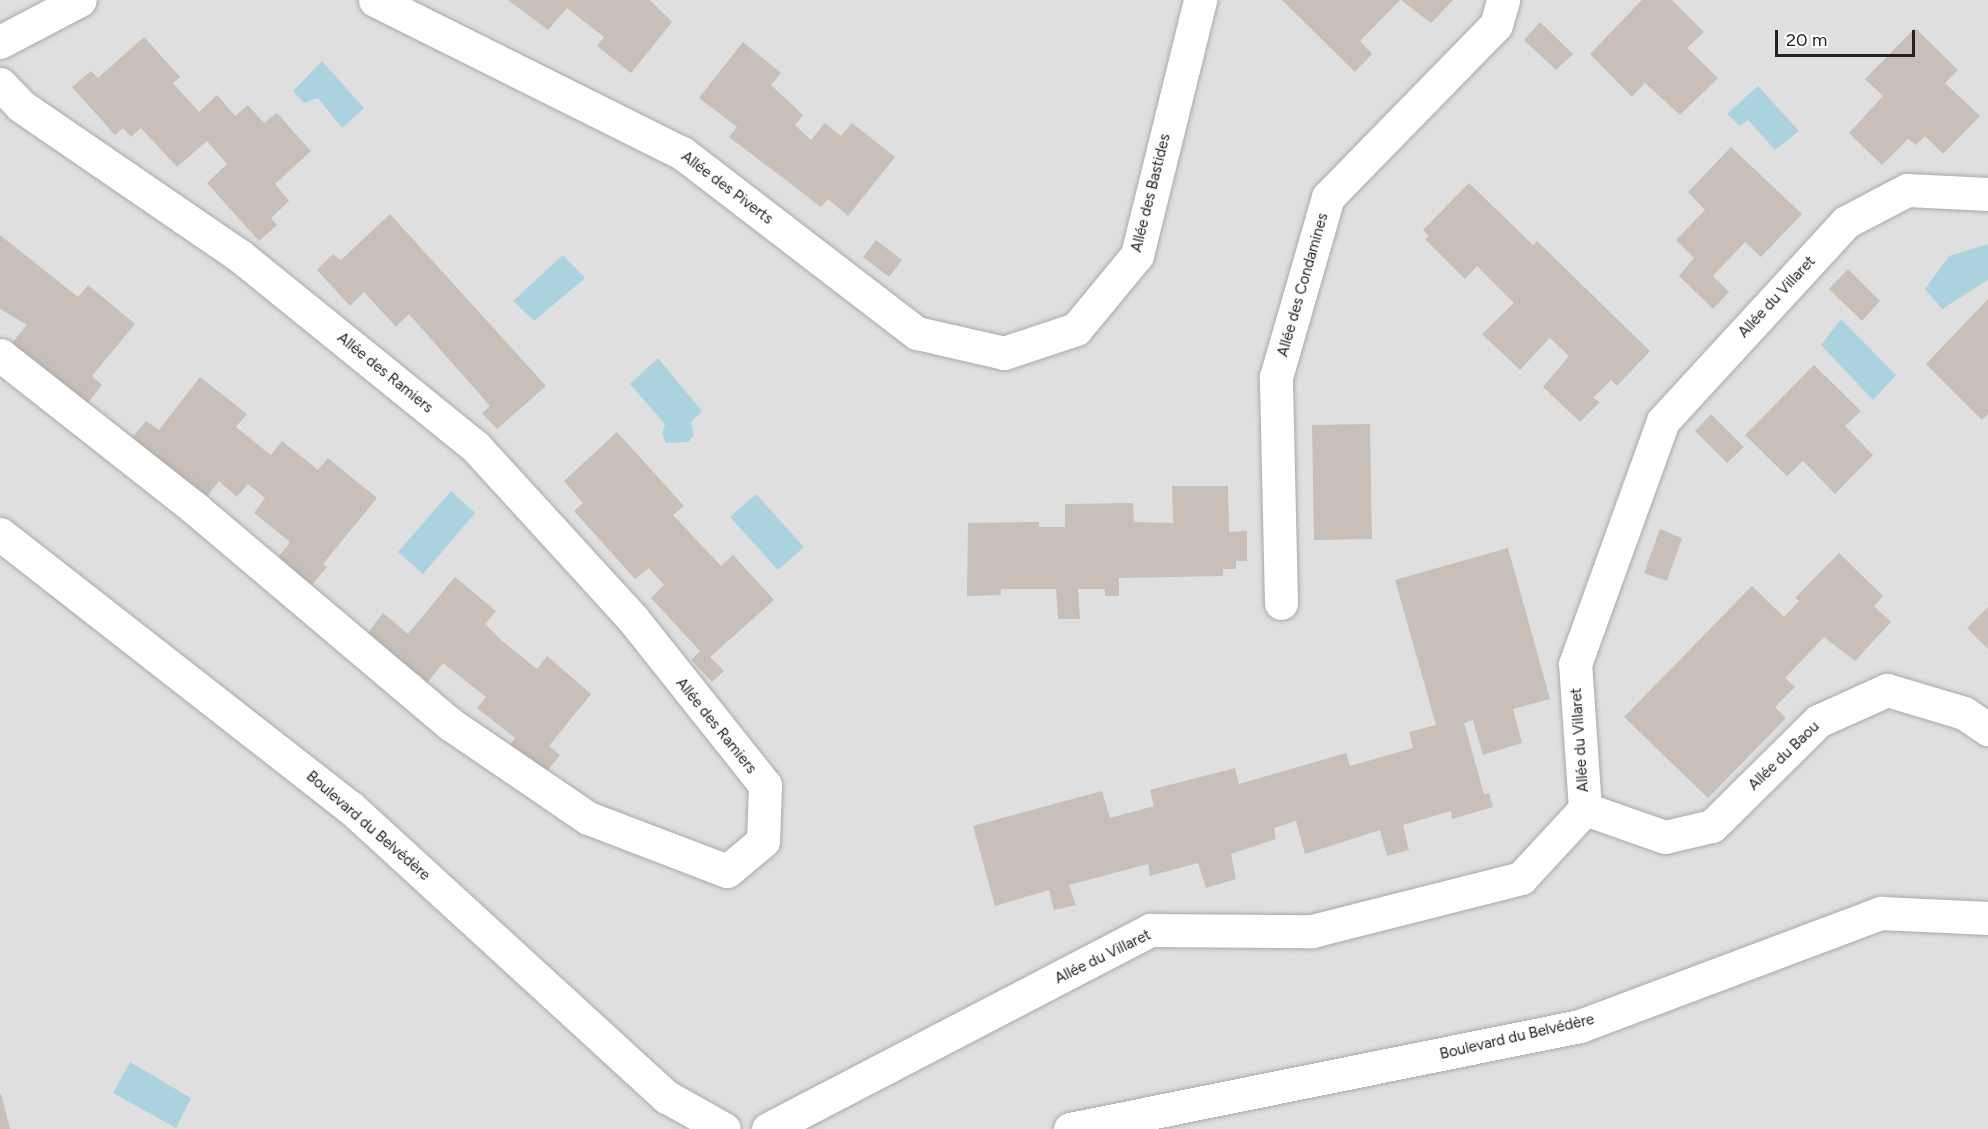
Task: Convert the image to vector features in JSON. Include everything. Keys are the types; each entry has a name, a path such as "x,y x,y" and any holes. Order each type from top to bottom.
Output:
{"street":[{"path":"0,42 80,0"},
{"name":"Allée des Piverts","path":"375,0 682,153 917,333 1004,353"},
{"name":"Allée des Bastides","path":"1004,353 1076,328 1137,255 1200,0"},
{"name":"Allée des Condamines","path":"1281,603 1276,377 1328,197 1496,25 1503,0"},
{"name":"Allée des Ramiers","path":"0,84 21,106 240,256 475,446 633,619 765,786 763,841 726,871 588,818 450,724 196,509 0,355"},
{"name":"Allée du Villaret","path":"768,1129 1150,930 1312,931 1521,878 1585,809 1575,664 1663,421 1846,222 1906,190 1988,194"},
{"name":"Boulevard du Belvédère","path":"0,534 350,807 667,1096 724,1129"},
{"name":"Allée du Baou","path":"1585,809 1665,837 1712,826 1818,721 1887,690 1964,713 1988,729"},
{"name":"Boulevard du Belvédère","path":"1070,1129 1580,1026 1881,913 1988,918"}],"shaded area":[{"path":"0,0 1988,0 1988,1129 0,1129"}],"water":[{"path":"322,61 364,108 342,128 318,98 304,103 293,91"},
{"path":"1758,86 1799,131 1775,150 1748,120 1740,126 1727,114"},
{"path":"1988,244 1988,280 1942,309 1925,289 1949,256"},
{"path":"563,255 585,278 534,321 513,301"},
{"path":"1841,319 1896,375 1873,400 1821,345"},
{"path":"658,358 702,411 691,422 694,435 688,442 666,443 662,433 665,424 630,384"},
{"path":"451,491 475,513 423,574 398,552"},
{"path":"756,494 804,547 778,570 730,517"},
{"path":"130,1062 191,1098 176,1128 113,1093"}],"building":[{"path":"508,0 650,0 672,22 631,73 597,46 604,37 567,8 548,30"},
{"path":"1282,0 1400,0 1360,41 1372,54 1355,72"},
{"path":"1401,0 1453,0 1431,23"},
{"path":"1642,0 1672,0 1704,32 1687,48 1718,78 1680,115 1645,83 1632,97 1590,54"},
{"path":"1540,22 1573,54 1556,70 1524,40"},
{"path":"1915,28 1958,70 1945,83 1980,116 1943,154 1925,136 1916,145 1908,139 1882,165 1849,133 1883,96 1865,79"},
{"path":"144,37 180,77 173,83 199,112 217,95 235,116 248,105 264,123 277,113 311,151 275,184 289,201 271,218 277,225 259,241 207,183 227,164 207,141 177,167 141,128 131,137 123,128 115,135 72,87 91,71 98,78"},
{"path":"743,42 781,73 771,85 803,115 795,125 811,140 825,123 841,136 852,123 895,157 848,216 828,199 821,207 729,137 737,127 699,98"},
{"path":"1731,147 1802,214 1761,257 1745,242 1713,276 1729,292 1713,309 1679,276 1694,258 1676,240 1705,210 1688,192"},
{"path":"1469,183 1533,245 1537,241 1650,351 1617,386 1611,380 1593,398 1600,402 1580,422 1543,387 1569,356 1550,338 1520,370 1482,334 1514,303 1477,266 1465,279 1425,239 1429,236 1423,230"},
{"path":"390,214 546,386 497,429 482,413 490,406 409,314 396,327 364,292 350,306 317,270 333,254 341,260"},
{"path":"0,235 78,297 88,285 135,324 92,376 102,385 86,405 11,344 27,325 0,309"},
{"path":"876,240 902,260 889,277 863,257"},
{"path":"1848,269 1880,301 1862,321 1829,289"},
{"path":"1988,299 1988,414 1982,420 1926,364"},
{"path":"1814,365 1861,411 1845,426 1873,455 1835,494 1803,461 1787,476 1745,435"},
{"path":"200,377 247,414 236,427 271,455 282,441 318,470 328,458 377,498 323,564 327,567 310,587 277,559 290,542 254,513 265,498 248,484 237,497 219,481 204,500 130,440 146,421 159,430"},
{"path":"1711,414 1744,447 1727,463 1695,431"},
{"path":"1370,424 1372,539 1314,540 1312,425"},
{"path":"617,432 684,506 673,515 721,566 733,555 774,600 710,657 724,671 712,682 691,660 700,651 651,598 664,585 649,568 635,579 574,511 583,503 564,481"},
{"path":"1172,486 1228,486 1229,532 1247,531 1247,561 1236,561 1236,569 1223,569 1223,576 1119,578 1119,596 1105,596 1105,589 1078,589 1080,619 1058,619 1056,589 1001,589 1001,595 967,596 968,523 1039,522 1039,527 1065,527 1065,504 1133,503 1134,522 1173,523"},
{"path":"1660,529 1682,538 1667,581 1644,573"},
{"path":"1508,548 1550,699 1513,709 1522,743 1483,755 1473,720 1464,723 1484,794 1489,793 1493,807 1452,819 1451,811 1403,825 1409,850 1387,856 1380,830 1305,854 1296,821 1274,828 1276,839 1231,854 1236,879 1206,888 1198,863 1150,876 1148,864 1069,885 1076,905 1054,910 1049,890 995,906 973,826 1102,791 1110,818 1154,806 1150,790 1235,768 1239,784 1346,753 1350,766 1413,748 1409,732 1436,725 1395,580"},
{"path":"1839,553 1883,596 1874,606 1891,622 1855,661 1824,637 1785,678 1795,687 1775,707 1786,718 1708,798 1624,717 1752,586 1784,617 1799,601 1795,598"},
{"path":"455,577 496,611 485,624 502,641 537,669 547,656 591,694 549,746 560,755 545,774 509,746 515,738 477,708 486,697 443,663 428,682 367,634 383,613 408,634"},
{"path":"1988,607 1988,649 1967,628"},
{"path":"1,1094 10,1129 0,1129"}]}
